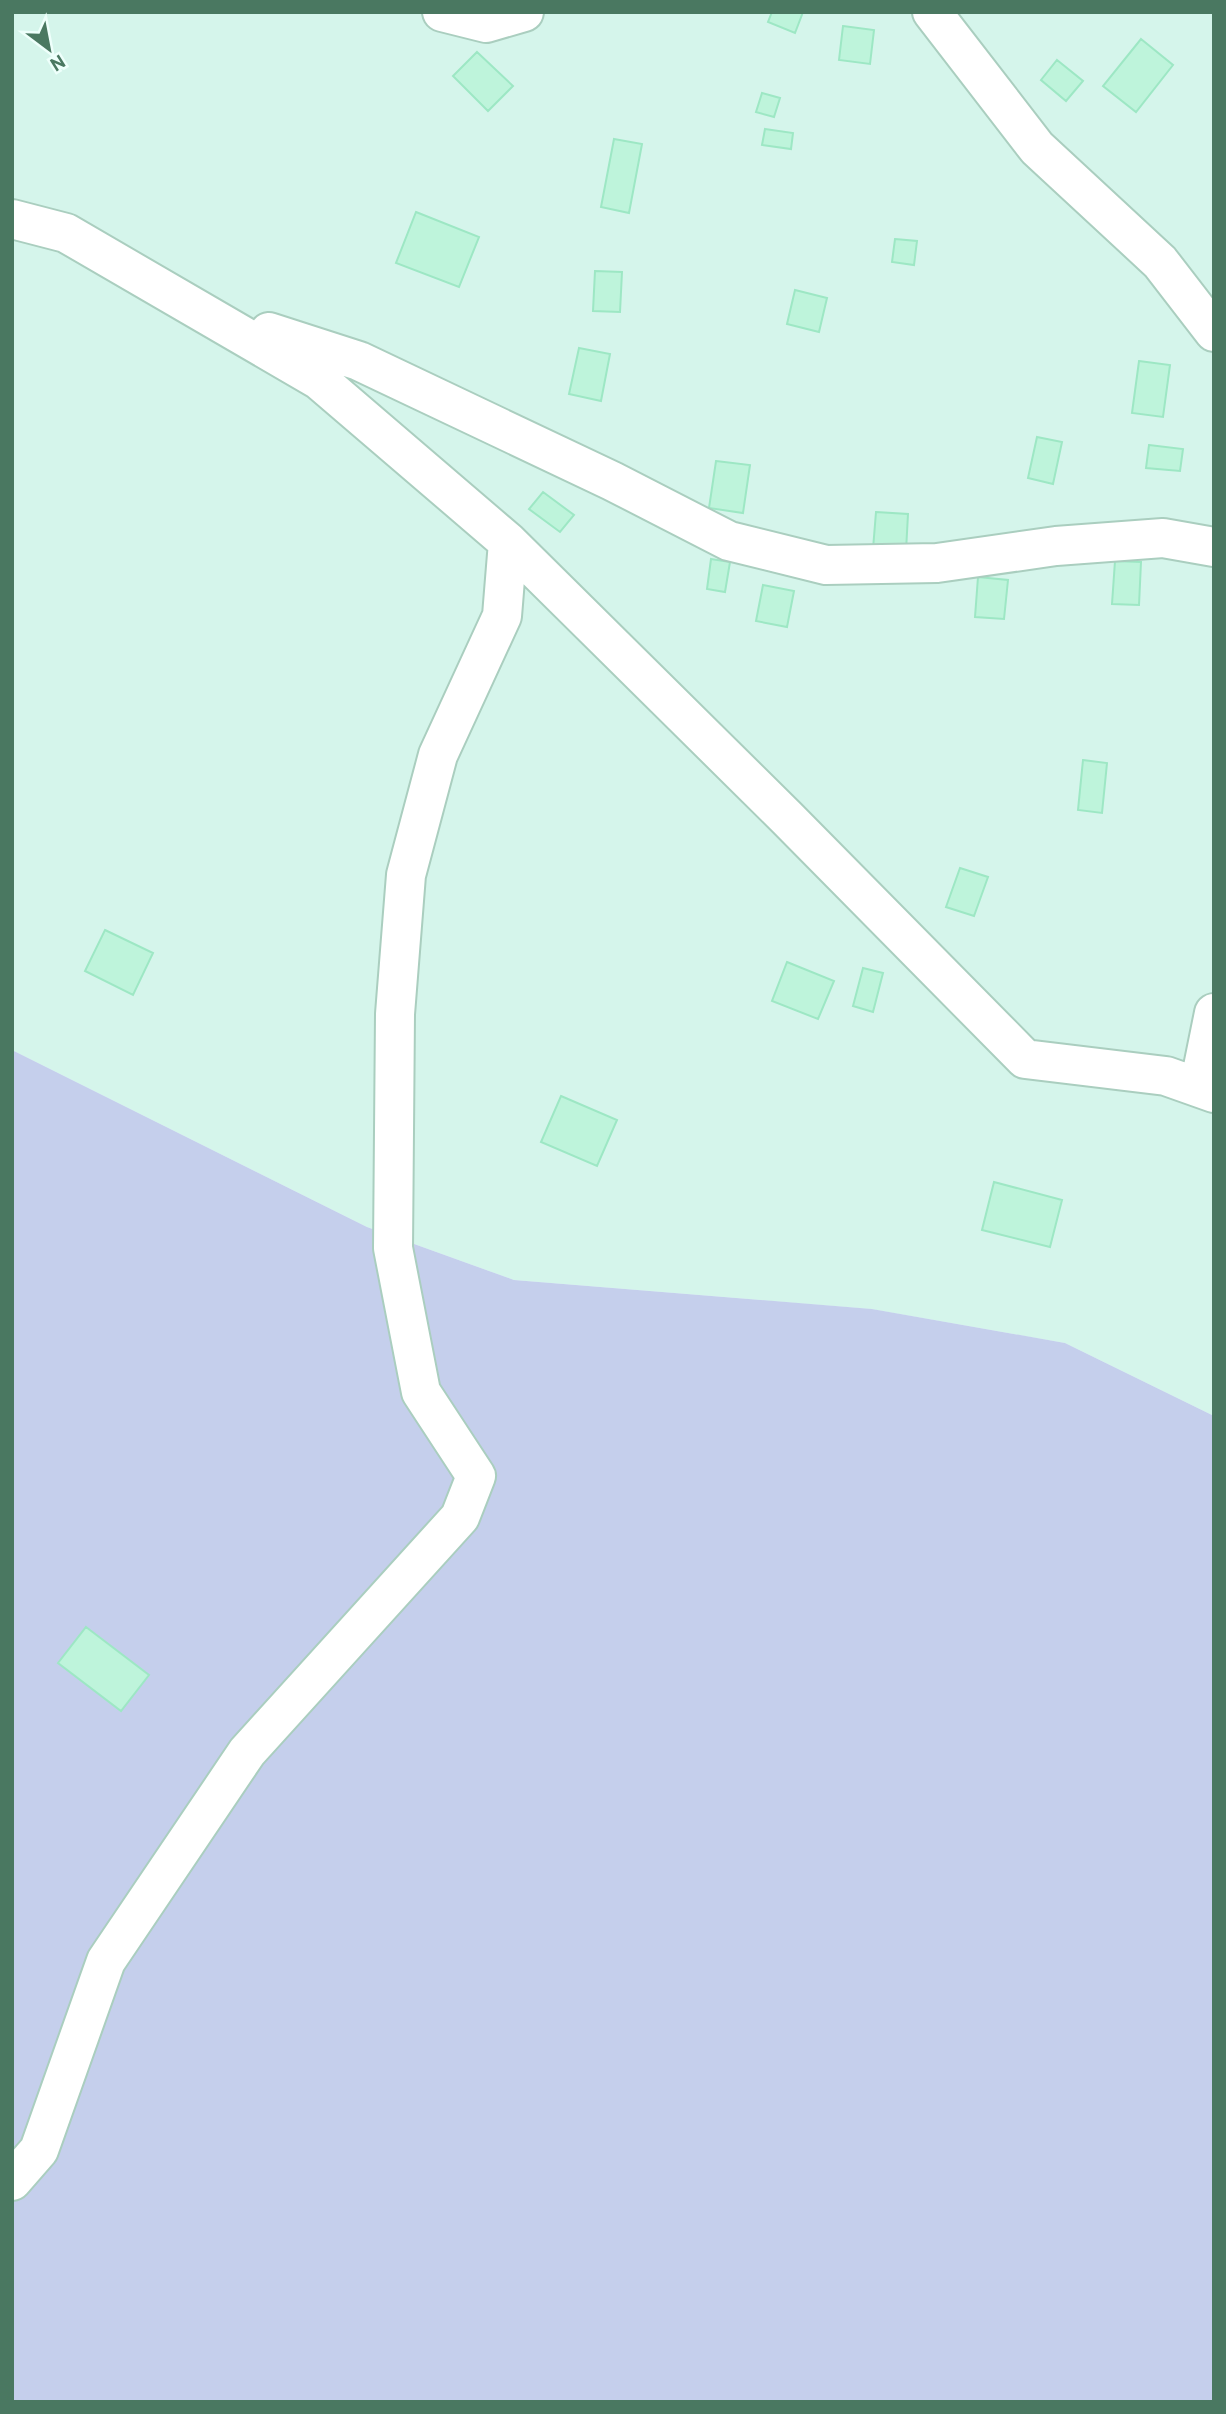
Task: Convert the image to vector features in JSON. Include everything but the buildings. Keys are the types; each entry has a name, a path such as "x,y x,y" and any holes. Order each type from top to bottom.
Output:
{"street":[{"path":"442,12 486,23 524,12"},
{"path":"932,12 1037,148 1160,262 1214,332"},
{"path":"12,219 66,233 319,380 508,542 787,818 1025,1059 1166,1076 1206,1090 1214,1013"},
{"path":"194,307 359,361 612,481 730,541 826,565 937,563 1056,546 1163,538 1214,547"},
{"path":"12,2181 39,2150 106,1961 247,1752 460,1517 476,1476 421,1392 393,1248 395,1014 406,875 438,755 502,616 508,542"}],"shaded area":[{"path":"12,12 1214,12 1214,1416 1065,1343 871,1309 514,1280 367,1227 12,1050"},
{"path":"12,1050 367,1227 514,1280 872,1309 1065,1343 1214,1416 1214,2402 12,2402"}]}
